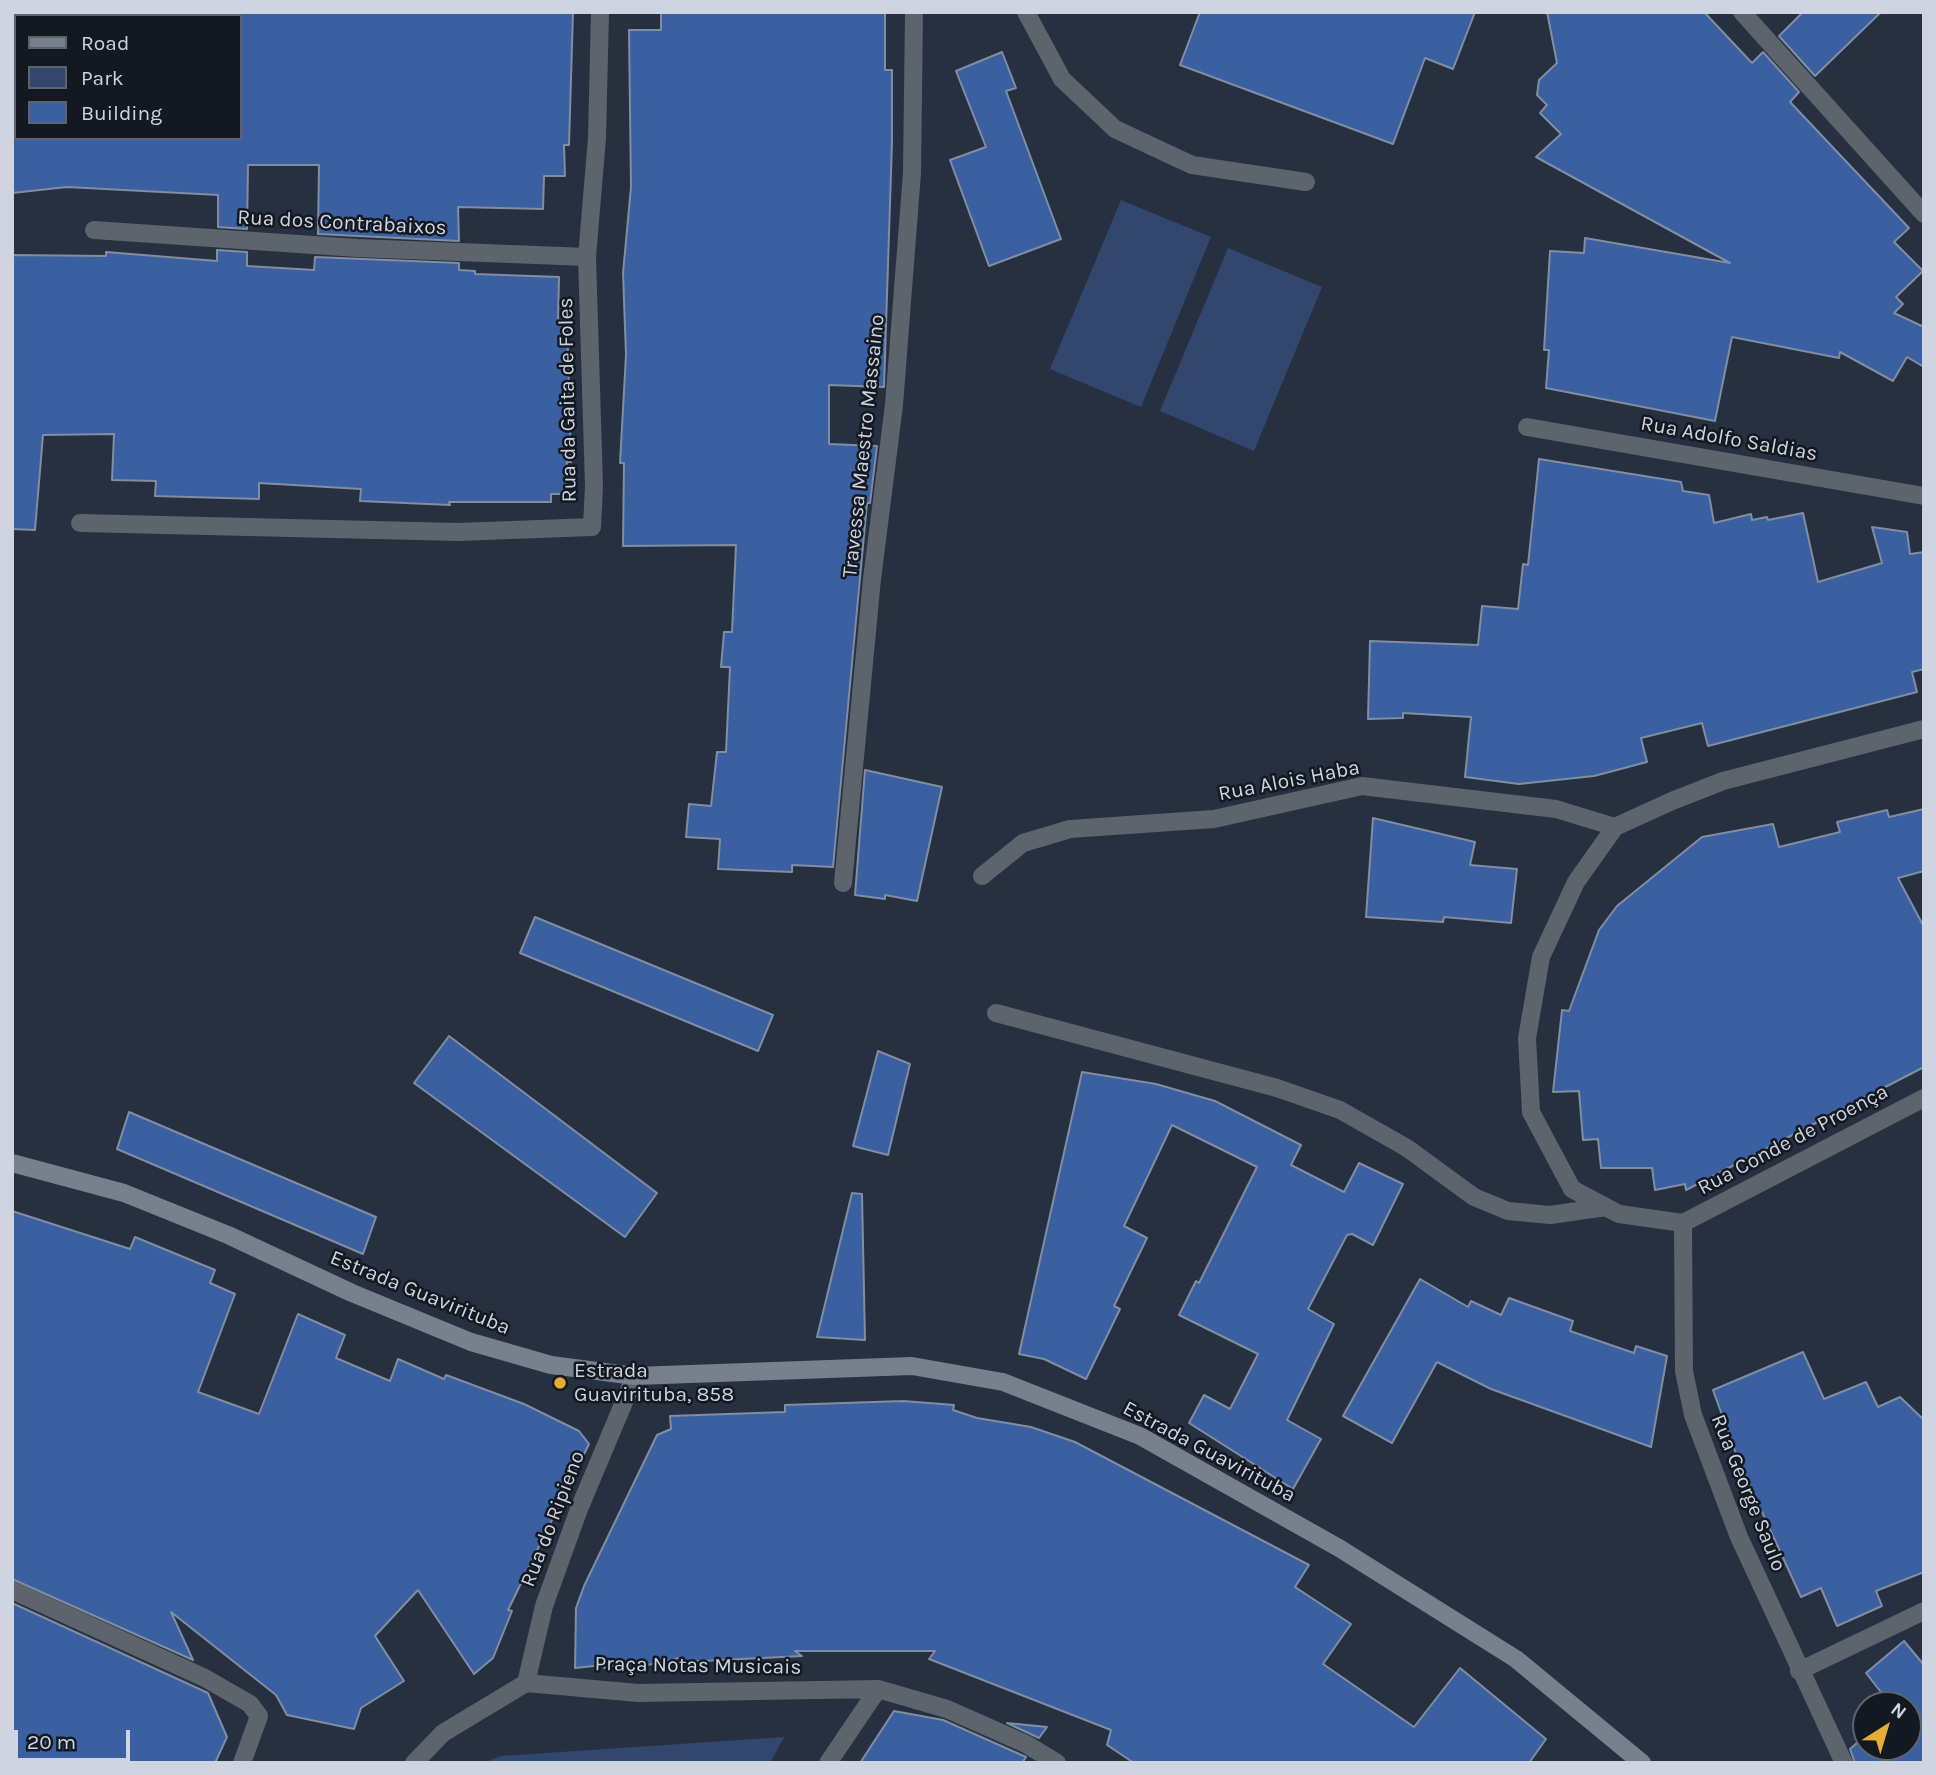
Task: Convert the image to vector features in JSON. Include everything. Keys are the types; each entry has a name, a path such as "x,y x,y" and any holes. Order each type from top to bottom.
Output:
{"street":[{"name":"Rua da Gaita de Foles","path":"80,523 458,532 592,527 594,486 587,257 597,138 600,12"},
{"name":"Travessa Maestro Massaino","path":"843,883 872,579 894,405 912,173 914,12"},
{"path":"1026,12 1062,79 1115,129 1192,165 1306,182"},
{"path":"1742,12 1924,214"},
{"name":"Rua dos Contrabaixos","path":"94,230 357,248 587,257"},
{"name":"Rua Adolfo Saldias","path":"1527,427 1924,496"},
{"path":"1683,1223 1619,1214 1572,1189 1531,1112 1527,1038 1541,957 1576,882 1615,827 1723,781 1924,729"},
{"name":"Rua Alois Haba","path":"982,876 1023,843 1070,829 1214,818 1362,786 1556,809 1615,827"},
{"path":"996,1013 1277,1088 1340,1110 1407,1148 1474,1197 1508,1211 1549,1215 1606,1207"},
{"name":"Rua Conde de Proença","path":"1683,1223 1924,1098"},
{"name":"Estrada Guavirituba","path":"12,1163 124,1193 228,1235 352,1293 471,1342 551,1365 635,1376 912,1366 1003,1382 1140,1436 1339,1548 1516,1658 1642,1763"},
{"name":"Rua George Saulo","path":"1683,1223 1684,1371 1692,1415 1712,1472 1799,1671 1844,1763"},
{"name":"Rua do Ripieno","path":"526,1683 548,1594 579,1509 635,1376"},
{"path":"12,1590 205,1678 250,1704 259,1716 242,1763"},
{"path":"1799,1671 1924,1611"},
{"path":"414,1763 443,1733 526,1683"},
{"name":"Praça Notas Musicais","path":"526,1683 638,1693 878,1689 947,1709 1026,1744 1057,1763"},
{"path":"828,1763 878,1689"}],"green space":[{"path":"1121,200 1211,237 1141,407 1050,369"},
{"path":"1228,248 1322,287 1254,451 1160,411"},
{"path":"784,1737 770,1763 483,1763 501,1756"}],"building":[{"path":"573,12 569,145 564,145 565,176 544,176 543,209 458,207 459,241 318,234 319,165 248,165 247,229 218,227 218,195 67,187 12,193 12,138 242,140 240,14"},
{"path":"661,12 885,12 885,70 892,70 892,142 884,387 829,385 829,444 877,446 870,503 867,503 833,867 792,865 792,872 718,869 720,839 686,837 689,804 711,806 717,752 726,752 730,667 721,667 724,632 732,632 736,545 623,546 624,463 620,463 626,355 623,273 631,187 629,30 661,30"},
{"path":"1200,12 1475,12 1453,69 1425,58 1393,144 1180,65"},
{"path":"1547,12 1704,12 1752,63 1763,52 1799,92 1790,102 1909,228 1894,242 1923,271 1896,297 1903,304 1894,313 1924,327 1924,367 1907,357 1893,381 1840,352 1839,358 1732,337 1715,421 1546,388 1549,350 1544,350 1550,251 1584,253 1585,238 1730,263 1536,157 1561,134 1540,113 1547,105 1537,95 1539,80 1557,63"},
{"path":"1803,12 1881,12 1815,76 1779,36"},
{"path":"1002,52 1016,88 1006,91 1061,239 989,266 950,160 986,147 956,71"},
{"path":"217,250 247,252 247,266 314,270 315,257 459,263 459,270 475,271 475,274 559,277 558,320 567,320 571,462 567,462 565,494 551,494 551,502 449,502 450,505 360,501 361,489 259,483 259,499 155,496 156,481 112,480 114,434 43,435 35,530 12,529 12,255 106,256 106,252 217,261"},
{"path":"1539,459 1681,482 1683,491 1709,495 1714,523 1751,514 1752,520 1767,517 1768,520 1803,513 1818,582 1882,563 1872,527 1907,532 1910,554 1924,552 1924,669 1912,672 1917,692 1708,746 1702,723 1641,738 1647,762 1594,776 1519,784 1465,777 1471,717 1403,713 1403,718 1368,719 1370,641 1478,645 1482,606 1518,609 1523,564 1528,565"},
{"path":"865,770 942,787 917,901 885,895 885,899 855,895"},
{"path":"1924,809 1924,871 1898,878 1924,927 1924,1067 1686,1190 1685,1184 1655,1190 1652,1168 1601,1168 1598,1139 1583,1140 1579,1091 1553,1092 1562,1010 1569,1011 1599,930 1617,906 1702,837 1773,824 1779,847 1840,832 1837,822 1887,810 1889,817"},
{"path":"1373,818 1475,842 1470,865 1517,869 1511,923 1444,917 1443,922 1366,917"},
{"path":"535,917 773,1015 758,1051 520,953"},
{"path":"449,1036 657,1193 625,1237 414,1083"},
{"path":"878,1051 910,1064 888,1155 853,1146"},
{"path":"1082,1072 1156,1084 1215,1101 1301,1145 1291,1165 1344,1192 1359,1163 1403,1184 1373,1245 1352,1234 1347,1235 1308,1309 1334,1324 1287,1420 1321,1439 1293,1489 1189,1423 1204,1395 1230,1409 1258,1354 1179,1315 1196,1281 1199,1283 1257,1167 1172,1125 1124,1226 1147,1238 1114,1306 1120,1309 1086,1379 1044,1359 1019,1354"},
{"path":"129,1112 376,1217 363,1254 117,1149"},
{"path":"852,1193 862,1194 865,1340 817,1337"},
{"path":"12,1211 130,1249 135,1237 215,1270 210,1283 235,1294 198,1392 259,1414 298,1314 345,1335 336,1358 390,1381 398,1359 444,1379 446,1375 524,1404 579,1431 589,1444 508,1610 512,1611 493,1658 474,1674 418,1590 375,1636 404,1681 361,1708 354,1729 287,1715 276,1695 171,1612 193,1660 12,1579"},
{"path":"1420,1279 1468,1307 1471,1301 1501,1315 1509,1298 1573,1321 1570,1331 1634,1353 1636,1346 1667,1356 1651,1447 1491,1389 1437,1362 1392,1443 1343,1416"},
{"path":"1803,1352 1824,1399 1866,1382 1878,1407 1900,1397 1924,1420 1924,1572 1876,1591 1882,1606 1837,1626 1821,1588 1801,1597 1739,1462 1713,1390"},
{"path":"903,1401 954,1405 953,1410 977,1418 1031,1427 1075,1442 1309,1565 1295,1587 1351,1624 1323,1664 1414,1727 1460,1668 1546,1739 1529,1763 1134,1763 1107,1745 1111,1730 929,1659 935,1651 795,1651 802,1656 681,1662 680,1658 629,1669 628,1663 604,1668 603,1665 575,1668 576,1608 584,1586 657,1435 671,1429 670,1416 785,1412 785,1405"},
{"path":"12,1603 208,1693 227,1737 215,1763 12,1763"},
{"path":"1904,1641 1924,1665 1924,1763 1855,1763 1854,1761 1922,1761 1922,1691 1880,1691 1866,1673"},
{"path":"894,1711 943,1720 1026,1757 1022,1763 860,1763"},
{"path":"1007,1723 1047,1727 1039,1738"}],"place":[{"name":"Estrada Guavirituba, 858","path":"560,1383"}]}
